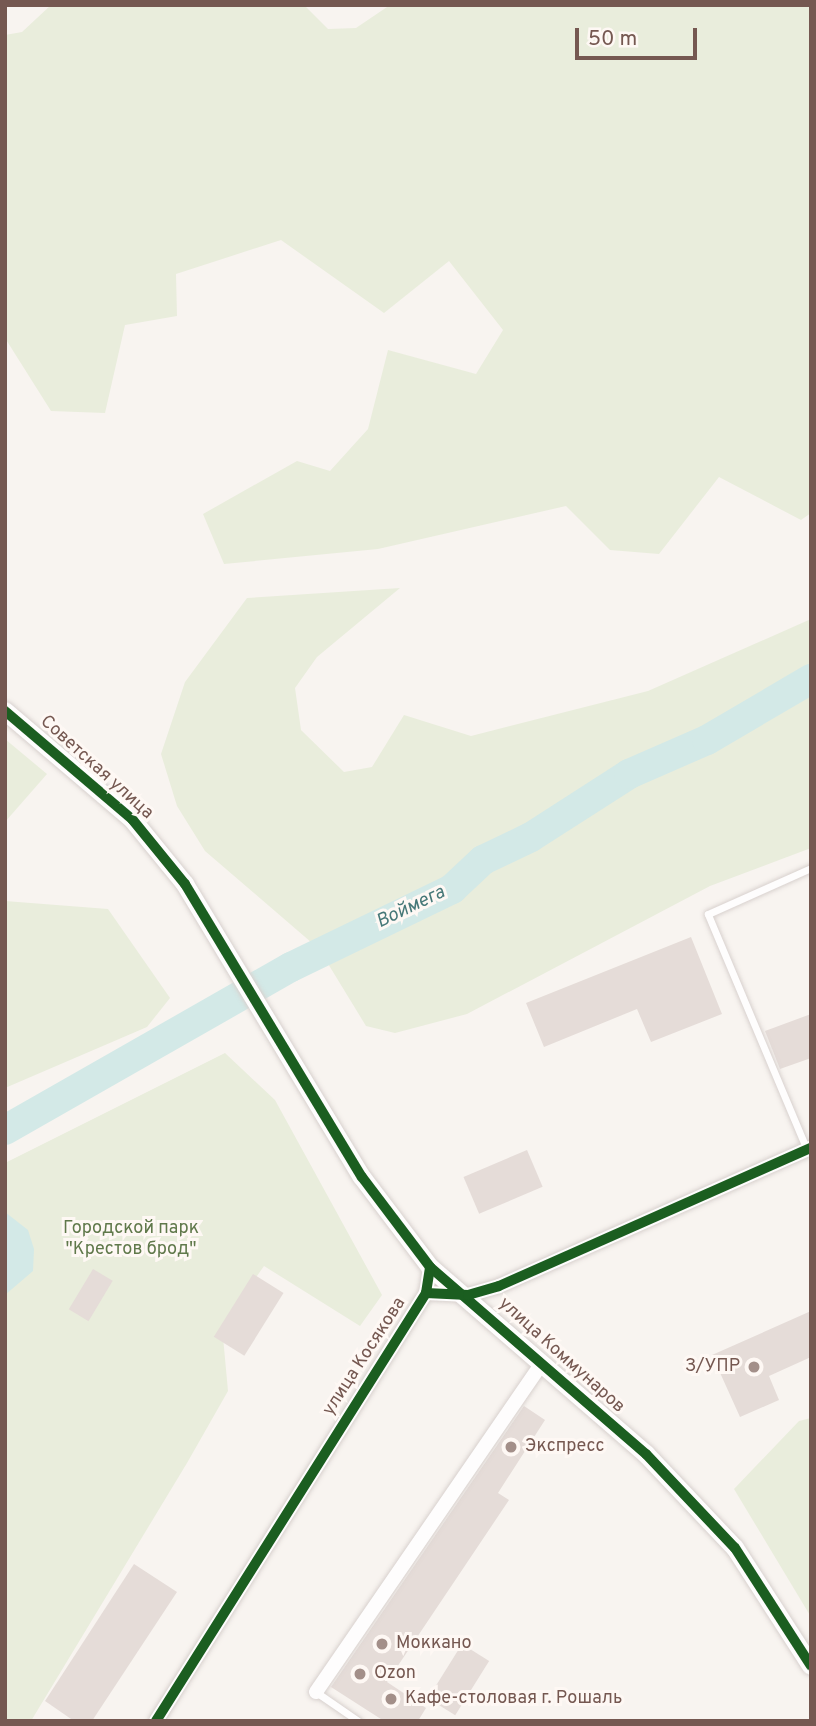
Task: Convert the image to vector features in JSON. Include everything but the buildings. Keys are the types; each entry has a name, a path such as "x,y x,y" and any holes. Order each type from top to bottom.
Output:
{"street":[{"name":"Советская улица","path":"5,711 132,819 185,884 273,1030"},
{"name":"улица Коммунаров","path":"273,1030 362,1177 430,1267 468,1295 541,1365 646,1454 735,1548 811,1666"},
{"name":"улица Косякова","path":"156,1721 426,1293 468,1295 809,1149"},
{"path":"426,1293 430,1267"},
{"path":"316,1692 541,1365"}],"lane":[{"path":"809,1149 708,914 811,868"},
{"path":"316,1692 358,1721"}],"green space":[{"path":"51,5 304,5 328,29 356,28 390,5 811,5 811,513 801,520 719,477 659,554 610,550 566,506 378,549 224,564 203,514 297,461 330,471 368,429 388,350 476,374 503,330 449,261 384,313 281,240 176,274 177,316 125,325 105,413 51,411 5,338 5,35 22,32"},
{"path":"400,588 317,657 295,688 301,730 344,772 372,767 404,715 471,736 648,691 811,619 811,848 710,886 467,1014 395,1033 366,1026 319,949 205,851 177,806 161,754 185,682 247,598"},
{"path":"5,739 47,774 5,822"},
{"path":"5,901 108,909 170,998 147,1027 5,1088"},
{"name":"Городской парк \"Крестов брод\"","path":"225,1053 275,1100 382,1295 360,1326 264,1266 222,1326 228,1391 31,1721 5,1721 5,1163"},
{"path":"811,1418 811,1617 734,1489 799,1421"}],"shaded area":[{"path":"5,1212 28,1230 34,1249 33,1271 5,1295"}],"waterway":[{"name":"Воймега","path":"5,1130 291,967 452,889 483,860 531,837 629,774 707,740 811,679"}],"cycle path":[{"path":"5,711 132,819 185,884 362,1177 430,1267 646,1454 735,1548 811,1666"},
{"path":"426,1293 468,1295 499,1286 811,1148"},
{"path":"156,1721 426,1293 430,1267"}],"place":[{"name":"З/УПР","path":"754,1367"},
{"name":"Экспресс","path":"511,1447"},
{"name":"Моккано","path":"382,1644"},
{"name":"Ozon","path":"360,1674"},
{"name":"Кафе-столовая г. Рошаль","path":"391,1699"}]}
